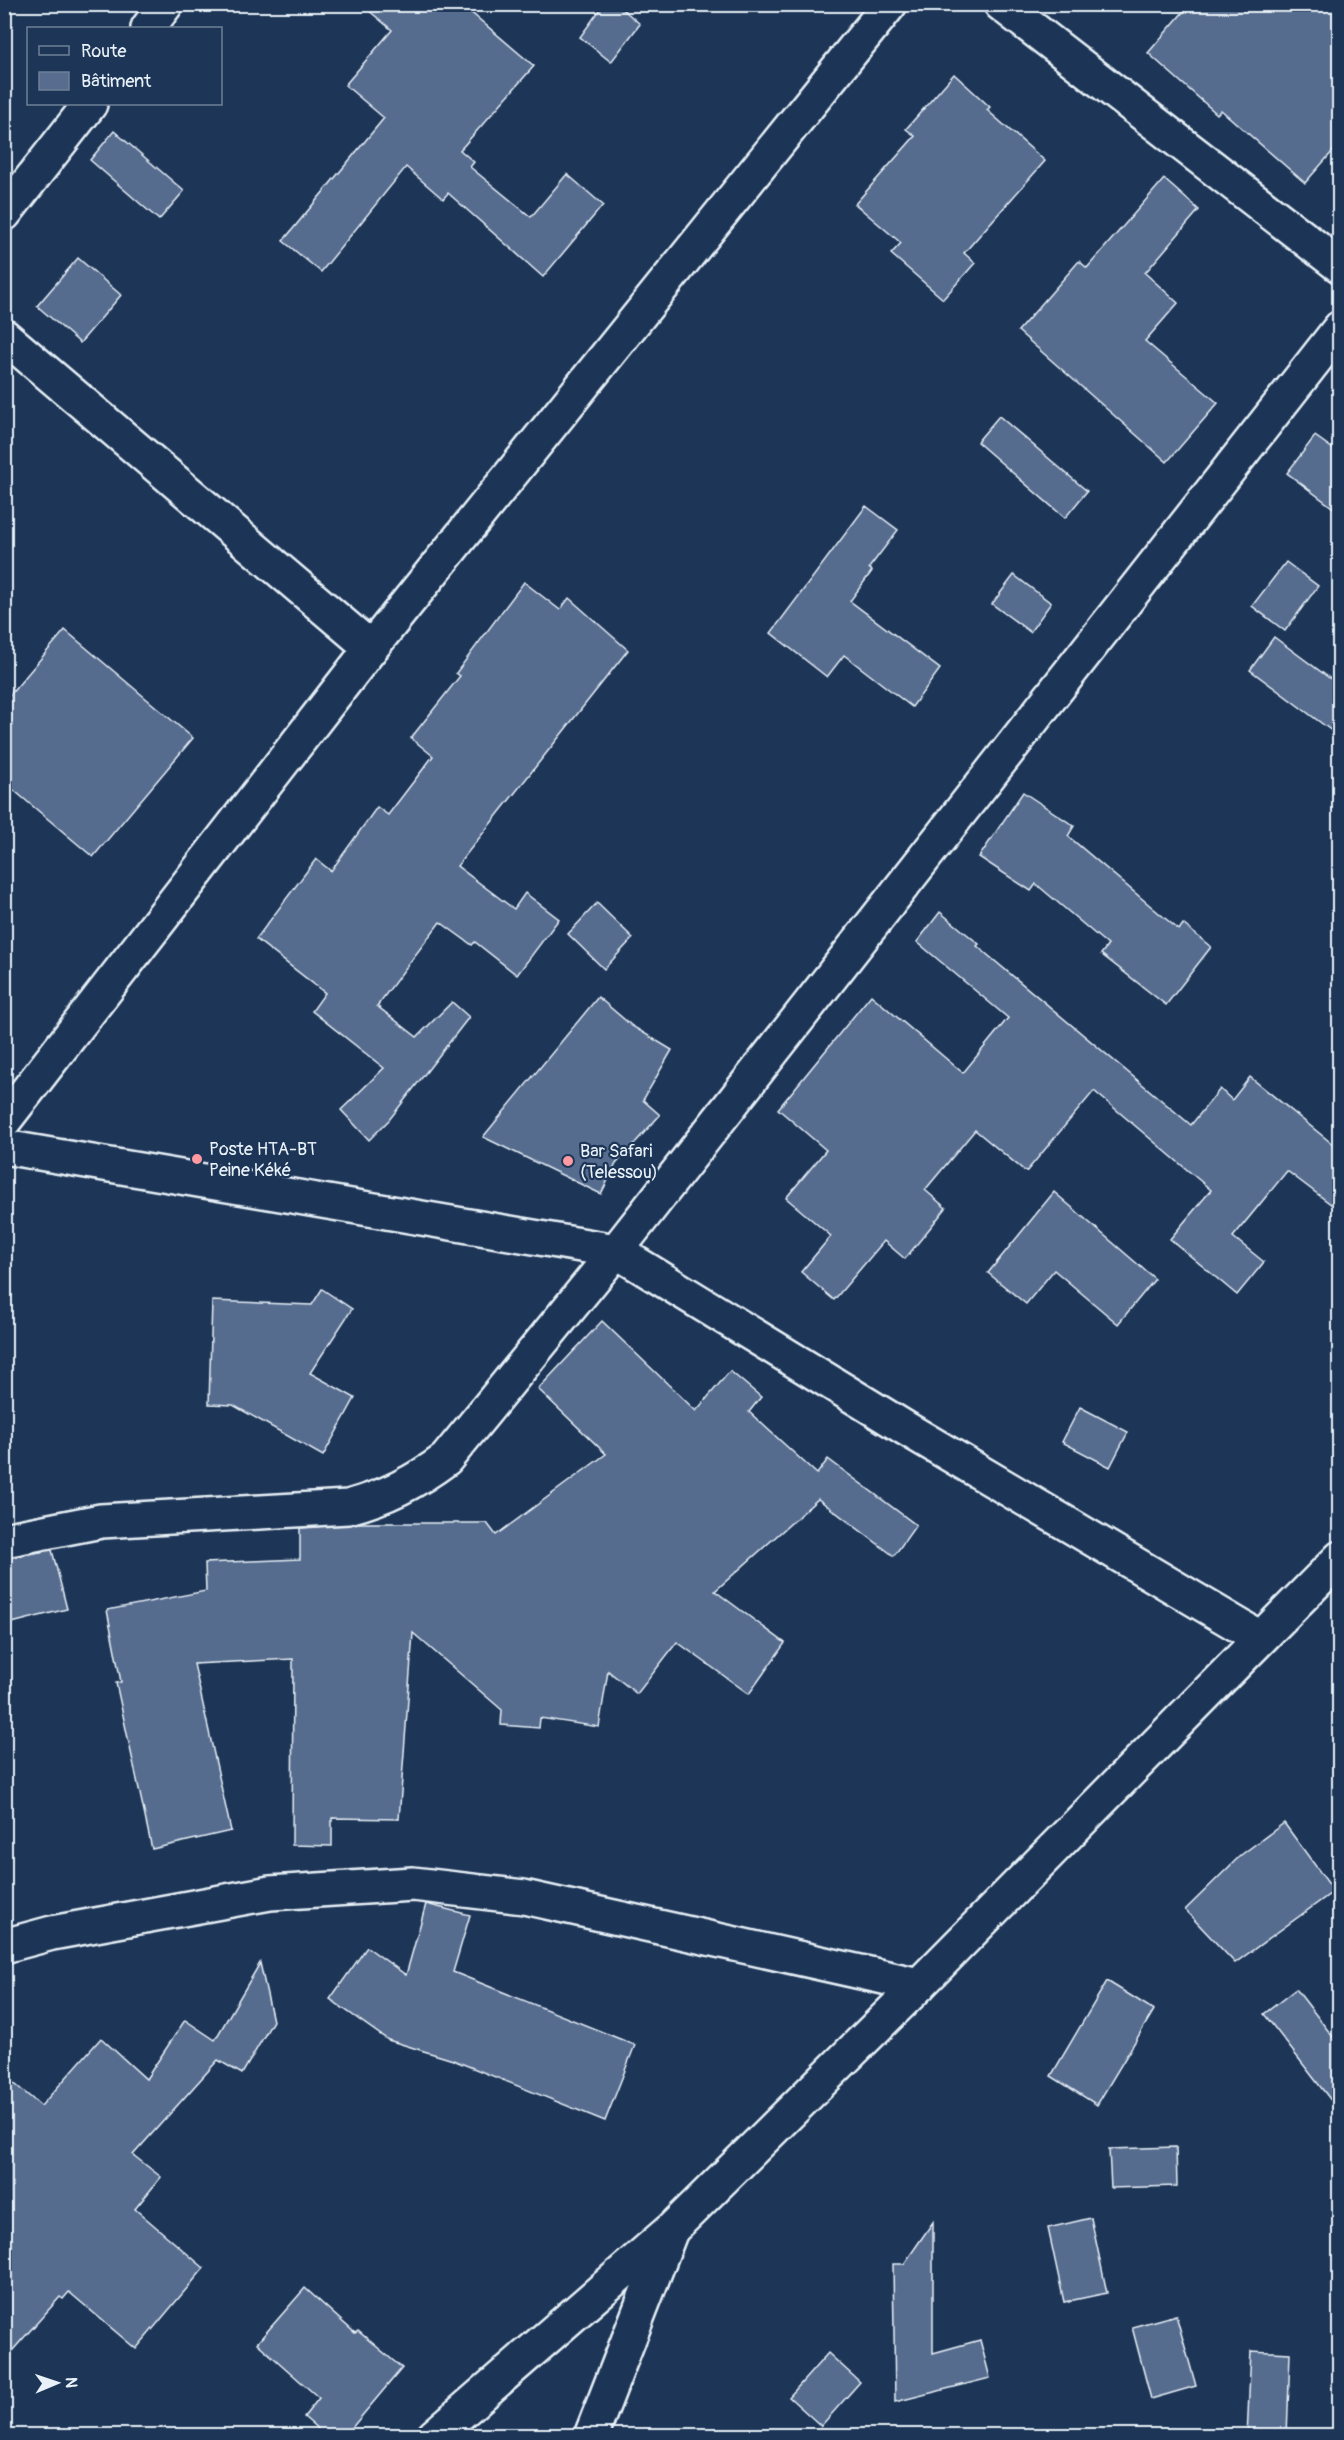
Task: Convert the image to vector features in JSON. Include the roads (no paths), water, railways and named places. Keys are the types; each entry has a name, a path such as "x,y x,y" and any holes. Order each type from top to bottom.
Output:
{"street":[{"path":"149,27 166,4"},
{"path":"4,1121 371,648 890,4"},
{"path":"1001,4 1340,266"},
{"path":"4,214 89,105"},
{"path":"4,1540 101,1521 348,1507 383,1498 418,1479 446,1459 616,1251 1340,327"},
{"path":"4,336 371,648"},
{"path":"4,1147 616,1251 895,1422 1260,1638"},
{"path":"434,2436 672,2229 918,1985 1340,1558"},
{"path":"4,1946 52,1933 270,1893 412,1884 524,1897 918,1985"},
{"path":"591,2436 672,2229"}],"place":[{"name":"Poste HTA-BT Peine Kéké","path":"197,1159"},
{"name":"Bar Safari (Telessou)","path":"568,1161"}]}
